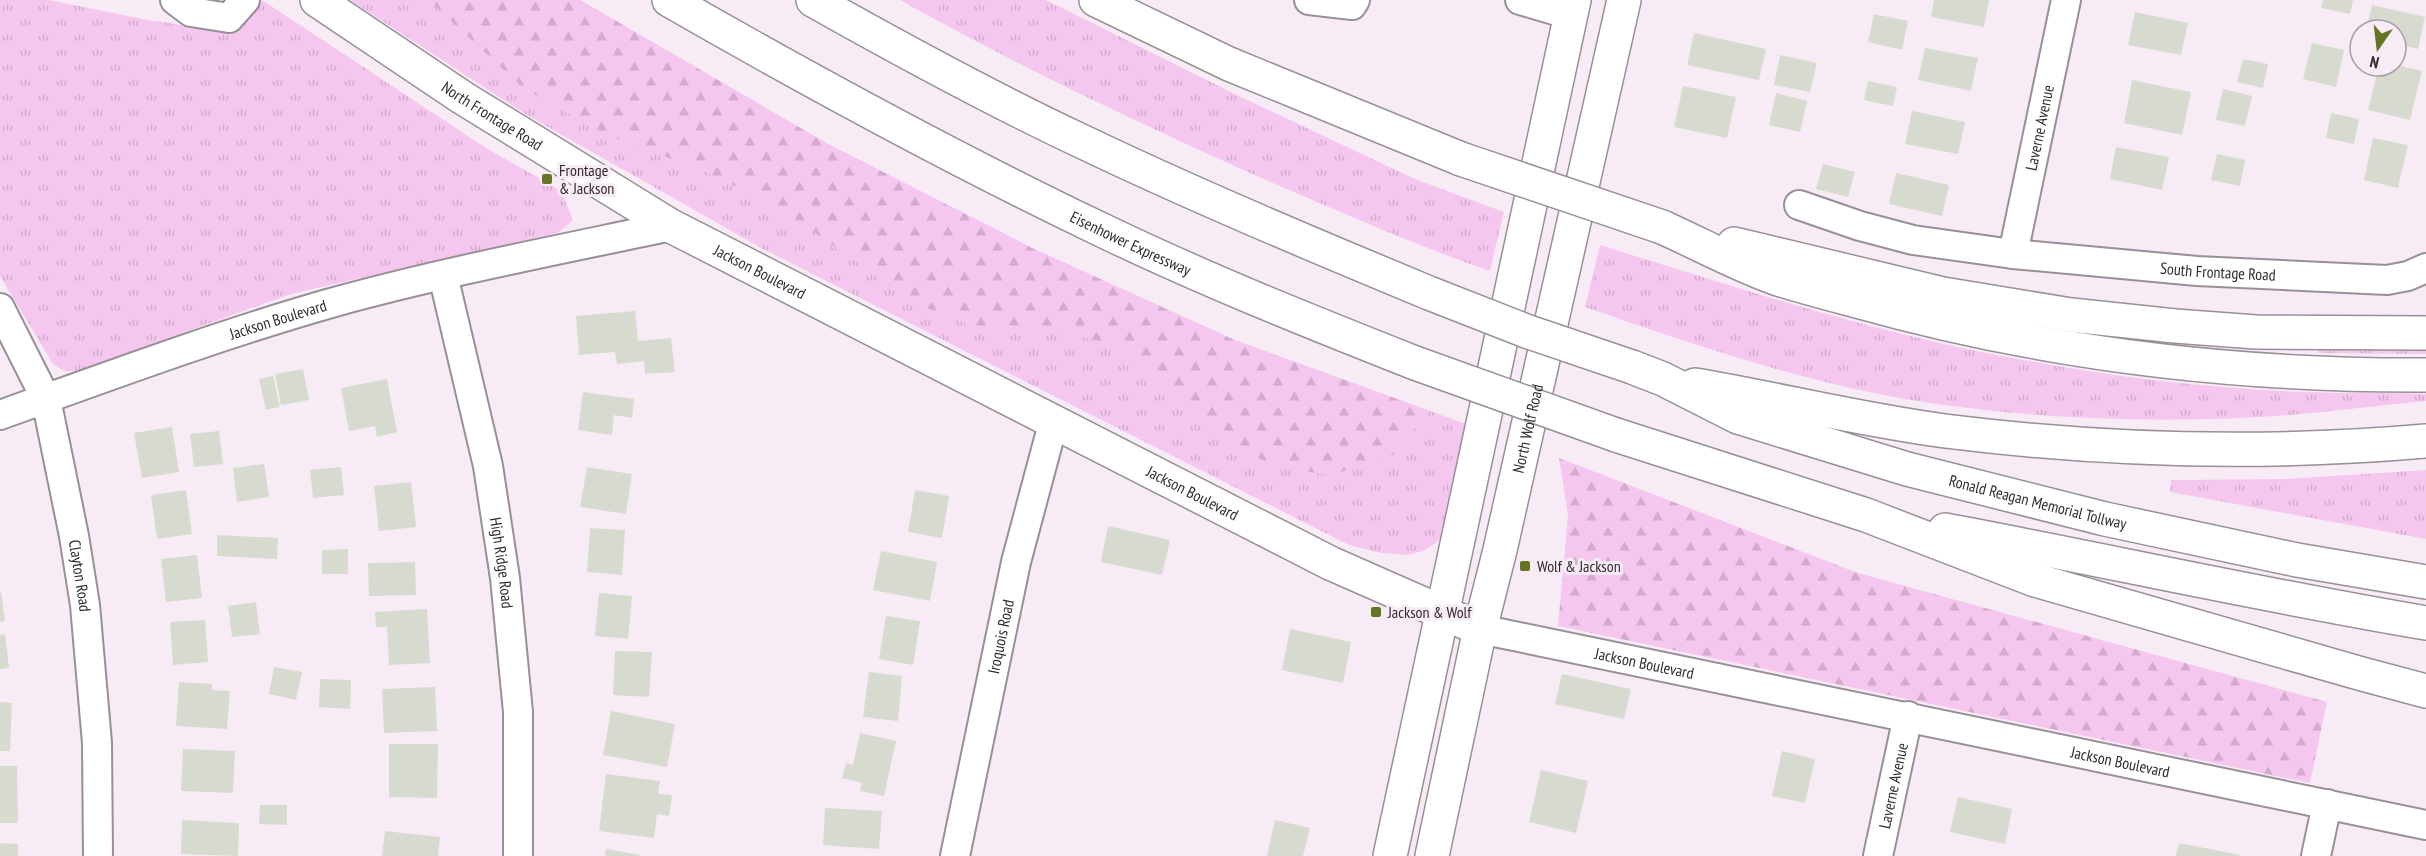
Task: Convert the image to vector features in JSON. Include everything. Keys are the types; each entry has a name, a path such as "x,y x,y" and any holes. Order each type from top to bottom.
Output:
{"main road":[{"name":"North Frontage Road","path":"317,0 463,98 671,226"},
{"name":"Eisenhower Expressway","path":"669,0 819,86 1106,232 1278,309 1415,363 1616,435 1866,515"},
{"path":"813,0 907,53 1077,139 1233,211 1429,293 1526,331 1632,367 1663,380 1932,429 2053,442 2192,450 2345,448 2426,441"},
{"path":"1096,0 1229,64 1461,159 1662,227 1777,278 1924,320 2024,341 2132,358 2227,369 2346,376 2426,375"},
{"name":"North Wolf Road","path":"1432,856 1480,628 1500,550 1624,0"},
{"path":"1390,856 1573,7"},
{"name":"Jackson Boulevard","path":"671,226 1330,562 1480,628"},
{"path":"1662,227 1943,294 2071,315 2256,332 2426,333"},
{"name":"Ronald Reagan Memorial Tollway","path":"1663,380 1738,417 1907,469 2128,524 2297,560 2426,582"},
{"path":"1866,515 2426,623"},
{"path":"1866,515 2035,580 2426,691"}],"street":[{"path":"176,0 191,12 229,18 245,0"},
{"path":"1309,0 1352,5 1355,0"},
{"path":"1520,0 1573,7"},
{"name":"Laverne Avenue","path":"2013,254 2066,0"},
{"name":"South Frontage Road","path":"1799,205 1860,226 1913,240 2013,254 2197,271 2387,280 2425,270"},
{"name":"Jackson Boulevard","path":"0,415 330,304 443,275 671,226"},
{"name":"High Ridge Road","path":"443,275 488,466 505,579 518,712 518,856"},
{"name":"Clayton Road","path":"0,308 46,399 85,605 97,743 98,856"},
{"name":"Iroquois Road","path":"955,856 1016,562 1054,420"},
{"name":"Jackson Boulevard","path":"1480,628 2426,825"},
{"name":"Laverne Avenue","path":"1878,856 1908,716"},
{"path":"2316,856 2327,804"}],"green space":[{"path":"0,0 49,0 153,21 212,30 225,29 237,24 250,15 262,0 486,148 561,191 573,220 558,233 291,294 75,371 64,371 53,364 0,276"},
{"path":"350,0 580,0 828,144 1032,248 1235,340 1474,427 1449,528 1437,542 1423,551 1407,555 1381,553 1349,545 763,249 527,115"},
{"path":"429,0 580,0 828,144 1032,248 1234,340 1430,411 1392,456 1331,475 1281,468 1230,446 1188,398 1114,345 1052,330 988,332 912,302 778,206 701,170 602,133 522,87"},
{"path":"900,0 1046,0 1241,97 1415,179 1504,212 1490,271 1382,229 1180,141 1086,97"},
{"path":"1600,245 1813,310 1974,351 2098,373 2203,385 2323,393 2426,394 2426,401 2259,417 2177,420 2012,413 1886,395 1755,363 1585,307"},
{"path":"2426,348 2426,354 2319,353 2317,349"},
{"path":"1559,458 1858,573 2327,702 2310,783 1558,626 1568,515"},
{"path":"2426,470 2426,539 2170,492 2171,480 2286,479"}],"building":[{"path":"1934,0 1989,0 1984,27 1931,17"},
{"path":"2323,0 2353,0 2350,14 2321,8"},
{"path":"2372,5 2425,17 2418,49 2408,47 2408,18 2369,18"},
{"path":"2135,12 2188,23 2181,55 2128,45"},
{"path":"1874,14 1908,21 1902,50 1868,42"},
{"path":"1694,33 1766,49 1759,80 1687,65"},
{"path":"2312,43 2344,50 2336,87 2303,79"},
{"path":"1925,48 1978,58 1971,91 1918,80"},
{"path":"1780,55 1817,63 1810,92 1774,85"},
{"path":"2243,59 2268,64 2263,88 2237,82"},
{"path":"2408,68 2422,71 2410,120 2368,110 2376,78 2408,78"},
{"path":"2132,80 2191,92 2182,135 2124,123"},
{"path":"1868,81 1897,87 1893,106 1864,100"},
{"path":"1683,86 1736,97 1727,138 1674,127"},
{"path":"2223,89 2252,96 2245,126 2216,120"},
{"path":"1776,93 1807,101 1800,132 1769,125"},
{"path":"1912,111 1965,122 1958,154 1905,144"},
{"path":"2331,113 2359,119 2354,144 2326,138"},
{"path":"2373,138 2408,145 2398,188 2364,180"},
{"path":"2116,147 2169,157 2162,190 2110,179"},
{"path":"2217,154 2245,160 2240,186 2211,180"},
{"path":"1823,164 1855,172 1848,197 1816,189"},
{"path":"1896,173 1949,185 1942,216 1889,204"},
{"path":"635,311 638,341 671,338 675,372 645,374 644,361 617,364 615,352 579,355 576,316"},
{"path":"303,369 309,400 281,405 275,374"},
{"path":"273,376 280,407 266,410 259,379"},
{"path":"387,379 397,432 377,437 375,426 349,431 341,388"},
{"path":"583,392 634,399 632,418 614,415 612,435 578,430"},
{"path":"172,427 179,472 142,478 134,433"},
{"path":"219,431 223,464 194,467 190,434"},
{"path":"264,464 269,497 237,502 233,468"},
{"path":"341,467 344,495 313,498 310,470"},
{"path":"587,467 632,474 626,514 580,507"},
{"path":"411,482 416,527 379,531 374,486"},
{"path":"186,490 192,534 157,539 151,495"},
{"path":"915,490 949,496 942,538 908,532"},
{"path":"1108,526 1170,540 1162,575 1101,562"},
{"path":"590,528 625,530 622,575 587,572"},
{"path":"217,535 278,538 277,559 217,556"},
{"path":"348,549 348,574 322,574 322,550"},
{"path":"881,551 937,562 930,601 873,590"},
{"path":"197,555 202,598 166,602 161,559"},
{"path":"415,562 416,595 369,596 368,563"},
{"path":"0,592 5,621 0,622"},
{"path":"599,593 632,596 628,639 595,636"},
{"path":"256,602 260,634 232,637 228,606"},
{"path":"427,609 430,663 389,665 387,627 376,627 375,612"},
{"path":"886,616 920,621 913,665 879,659"},
{"path":"205,620 208,662 173,665 170,622"},
{"path":"1290,629 1351,642 1343,683 1282,670"},
{"path":"5,634 9,668 0,669 0,635"},
{"path":"615,651 652,652 649,697 613,695"},
{"path":"274,667 302,672 296,700 269,694"},
{"path":"869,672 902,676 898,721 863,717"},
{"path":"1562,674 1631,689 1624,719 1555,704"},
{"path":"320,679 351,680 350,709 319,707"},
{"path":"179,682 212,684 212,690 230,691 227,729 176,726"},
{"path":"435,687 437,731 384,733 382,689"},
{"path":"0,702 12,703 10,751 0,751"},
{"path":"611,711 675,724 667,767 603,755"},
{"path":"860,733 896,741 884,796 860,791 862,783 842,778 846,763 853,765"},
{"path":"389,744 438,744 437,798 389,797"},
{"path":"183,749 235,751 233,793 181,791"},
{"path":"1782,751 1815,759 1805,803 1772,796"},
{"path":"0,766 17,766 18,823 0,823"},
{"path":"1541,770 1588,781 1576,833 1529,822"},
{"path":"606,774 660,781 658,794 672,795 669,816 657,814 654,838 599,831"},
{"path":"1958,797 2012,809 2005,844 1950,832"},
{"path":"260,805 287,805 287,825 259,824"},
{"path":"825,808 882,811 879,849 823,845"},
{"path":"182,820 239,823 238,856 181,854"},
{"path":"1275,820 1310,828 1303,856 1267,856"},
{"path":"385,831 440,837 438,856 382,856"},
{"path":"0,843 18,844 18,856 0,856"},
{"path":"2179,843 2240,855 2240,856 2176,856"},
{"path":"606,849 640,855 640,856 605,856"}],"place":[{"name":"Frontage & Jackson","path":"547,179"},
{"name":"Wolf & Jackson","path":"1525,566"},
{"name":"Jackson & Wolf","path":"1376,612"}]}
